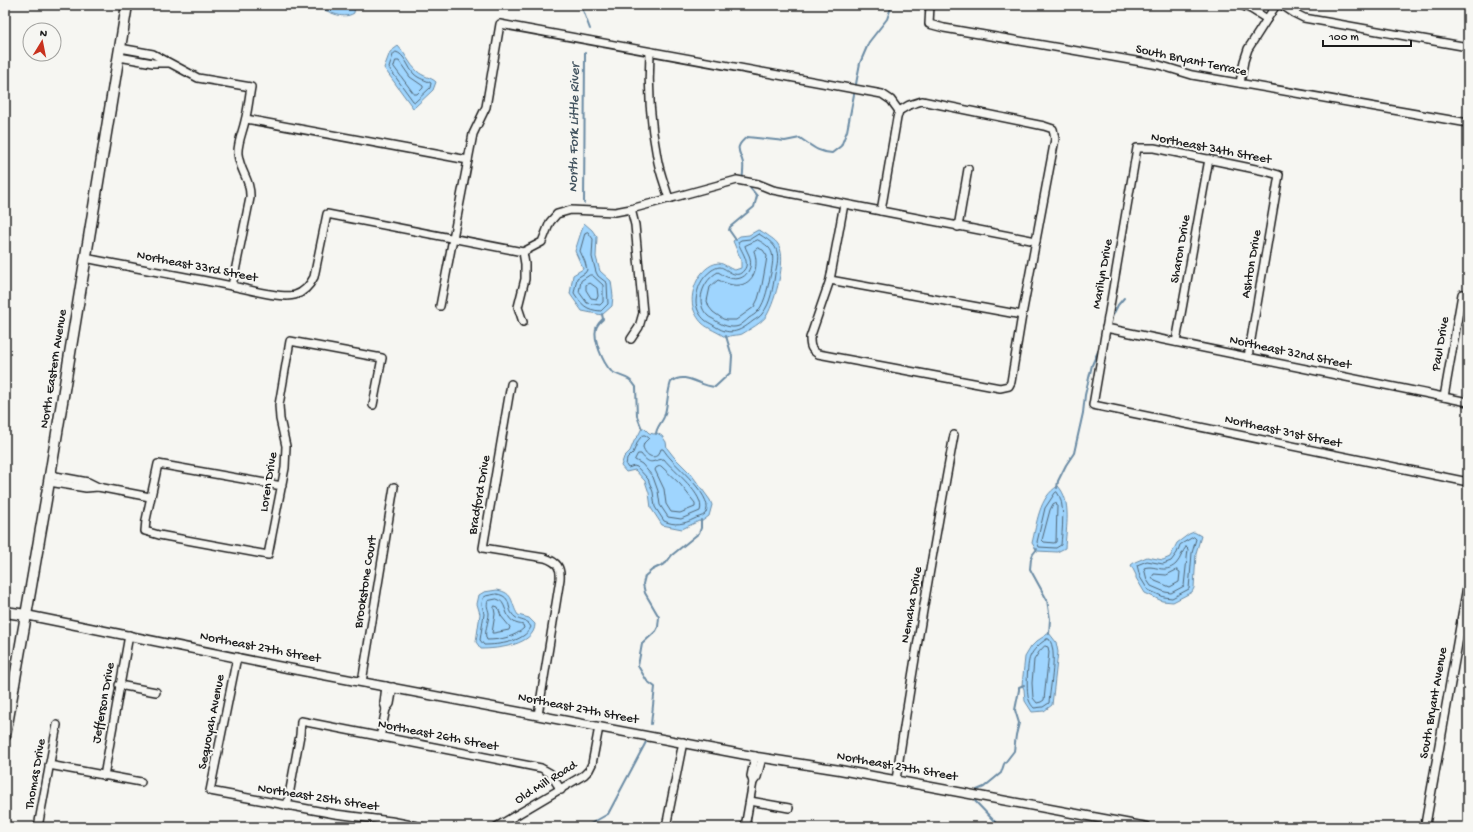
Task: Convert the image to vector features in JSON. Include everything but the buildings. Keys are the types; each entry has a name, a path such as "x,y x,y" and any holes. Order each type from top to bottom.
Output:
{"main road":[{"name":"North Eastern Avenue","path":"5,736 127,5"},
{"name":"Northeast 27th Street","path":"5,612 26,615"}],"street":[{"name":"South Bryant Terrace","path":"930,5 929,24 944,28 1159,65 1192,75 1468,123"},
{"path":"1241,5 1251,9 1267,19"},
{"path":"1240,83 1248,49 1276,5"},
{"path":"1282,5 1304,18 1468,47"},
{"path":"440,306 473,134 486,107 500,24 882,94 891,100 899,111"},
{"path":"119,52 154,54 198,78 251,87 246,119 238,151 240,164 249,182 250,198 232,286"},
{"path":"650,52 649,71 651,115 657,158 668,199"},
{"path":"844,204 830,280 810,338 810,347 814,352 1000,388 1009,386 1011,382 1022,314 1055,139 1055,131 1053,128 922,101 909,105 899,111 896,118 881,211"},
{"path":"246,119 468,160"},
{"name":"Northeast 34th Street","path":"1137,148 1154,148 1265,170 1279,175"},
{"name":"Marilyn Drive","path":"1093,405 1137,148"},
{"name":"Sharon Drive","path":"1176,342 1209,159"},
{"path":"958,227 968,169"},
{"name":"Ashton Drive","path":"1248,357 1279,175"},
{"path":"454,238 523,252 542,242 550,222 557,214 571,210 615,212 632,209 737,180 758,184 773,190 1036,241"},
{"path":"631,339 639,327 643,313 635,225 632,209"},
{"name":"Northeast 33rd Street","path":"85,258 284,296 294,295 310,285 314,277 327,214 454,238"},
{"path":"523,252 525,264 524,279 518,307 523,322"},
{"path":"830,280 1022,314"},
{"name":"Paul Drive","path":"1444,397 1462,294"},
{"name":"Northeast 32nd Street","path":"1106,328 1468,402"},
{"name":"Loren Drive","path":"150,497 145,531 159,535 268,555 285,468 286,446 280,419 279,405 290,341 382,358 373,406"},
{"name":"Bradford Drive","path":"511,384 483,548 545,558 554,561 559,566 560,580 538,715"},
{"name":"Northeast 31st Street","path":"1093,405 1468,482"},
{"name":"Nemaha Drive","path":"896,780 903,726 939,512 954,435"},
{"path":"49,478 88,482 98,487 150,497 158,464 282,486"},
{"name":"Brookstone Court","path":"362,682 394,487"},
{"name":"South Bryant Avenue","path":"1425,827 1468,584"},
{"name":"Northeast 27th Street","path":"26,615 362,682 599,727 1147,827"},
{"name":"Jefferson Drive","path":"104,776 129,635"},
{"name":"Sequoyah Avenue","path":"210,791 237,657"},
{"path":"119,685 156,692"},
{"path":"380,737 386,709 384,703 390,687"},
{"name":"Northeast 26th Street","path":"287,806 300,735 301,721 541,768 550,772 560,790"},
{"name":"Thomas Drive","path":"38,827 57,725"},
{"name":"Old Mill Road","path":"496,827 584,775 589,770 599,727"},
{"path":"666,827 683,742"},
{"path":"746,827 753,782 752,776 758,757"},
{"path":"49,765 141,782"},
{"name":"Northeast 25th Street","path":"210,791 287,806 422,827"},
{"path":"750,801 789,808"}],"water":[{"path":"314,5 355,5 354,13 344,16 334,14"},
{"path":"398,46 417,71 436,82 433,90 413,108 384,68 390,52"},
{"path":"584,223 597,237 596,257 600,271 611,281 613,296 612,306 602,315 582,311 570,294 573,275 583,269 575,251"},
{"path":"758,230 775,241 781,252 781,270 776,291 770,309 762,321 742,334 726,338 704,325 695,313 692,301 694,287 701,274 712,265 718,263 735,270 741,268 741,260 733,241 740,236 749,235"},
{"path":"642,428 649,433 657,433 662,436 666,442 667,448 691,474 710,500 712,505 709,516 701,522 699,521 682,529 662,525 651,508 649,493 645,481 635,470 626,472 621,466 624,457 630,451"},
{"path":"1058,486 1065,499 1067,507 1065,548 1057,552 1037,551 1032,543 1037,519 1047,497"},
{"path":"1194,532 1201,536 1196,553 1194,588 1192,592 1173,602 1162,601 1145,593 1136,578 1131,565 1147,557 1163,560 1170,557 1177,543"},
{"path":"497,590 507,593 518,615 529,618 535,624 529,637 522,641 505,647 481,649 476,642 480,614 477,604 479,595 484,592"},
{"path":"1049,633 1056,642 1058,652 1052,705 1044,711 1032,712 1025,701 1024,689 1022,685 1025,657 1037,641"}],"waterway":[{"name":"North Fork Little River","path":"581,5 590,29"},
{"path":"743,180 743,163 739,152 739,147 747,137 785,141 800,138 818,150 832,153 841,146 847,131 860,63 869,42 887,19 892,5"},
{"name":"North Fork Little River","path":"584,203 585,53"},
{"path":"736,240 729,230 730,227 754,207 757,196 746,183"},
{"path":"1111,319 1118,305 1124,298"},
{"name":"North Fork Little River","path":"602,314 603,319 597,326 595,333 599,351 611,371 630,380 636,387 637,416 642,429"},
{"path":"656,434 664,417 671,382 676,379 687,378 715,387 731,372 732,356 726,336"},
{"path":"1057,488 1058,481 1074,453 1092,365 1100,347"},
{"name":"North Fork Little River","path":"651,724 655,687 647,681 638,666 642,644 656,631 659,617 645,593 643,584 645,576 652,570 666,563 672,555 699,533 701,528 701,520"},
{"path":"1037,549 1031,559 1030,569 1047,600 1050,619 1049,634"},
{"path":"977,790 984,787 1001,773 1004,764 1014,751 1019,723 1015,710 1019,687 1024,685"},
{"name":"North Fork Little River","path":"585,827 608,814 646,742"},
{"path":"975,801 996,823 997,827"}]}
